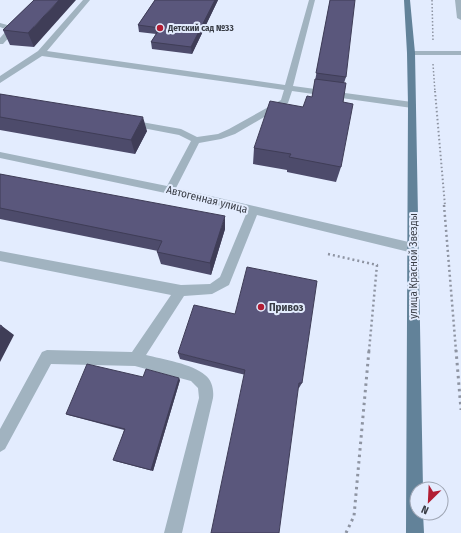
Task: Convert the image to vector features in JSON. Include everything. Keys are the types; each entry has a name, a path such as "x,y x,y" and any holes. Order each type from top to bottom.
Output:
{"main road":[{"name":"улица Красной Звезды","path":"407,0 411,53 412,105 415,533"}],"street":[{"path":"0,80 41,53 87,0"},
{"path":"118,121 181,132 196,140 223,135 245,126 262,113 285,101 312,0"},
{"path":"458,0 461,18"},
{"path":"0,42 22,19"},
{"path":"0,25 12,29"},
{"path":"41,53 412,105"},
{"path":"411,53 461,53"},
{"path":"170,190 196,140"},
{"name":"Автогенная улица","path":"0,155 170,190 413,248"},
{"path":"0,256 181,291 212,289 226,281 253,210"},
{"path":"135,359 181,291"},
{"path":"0,444 48,357 135,359 200,378 207,391 206,398 173,533"}],"path":[{"path":"432,0 434,53 433,68 461,410"},
{"path":"328,254 377,264 354,516 346,533"}],"building":[{"path":"34,0 59,0 28,33 3,30"},
{"path":"155,0 215,0 191,47 151,42 160,28 138,25"},
{"path":"330,0 355,0 346,77 316,73"},
{"path":"315,79 346,83 343,102 353,104 341,167 289,157 291,154 254,148 270,101 303,107 307,96 312,97"},
{"path":"0,94 143,117 131,140 0,117"},
{"path":"0,174 225,216 210,263 157,252 162,241 0,208"},
{"path":"247,267 317,281 302,383 299,383 279,533 211,533 245,370 178,353 194,305 235,314"},
{"path":"87,364 143,377 146,369 179,378 151,470 113,460 125,429 66,414"}],"place":[{"name":"Детский сад №33","path":"160,28"},
{"name":"Привоз","path":"261,307"}]}
